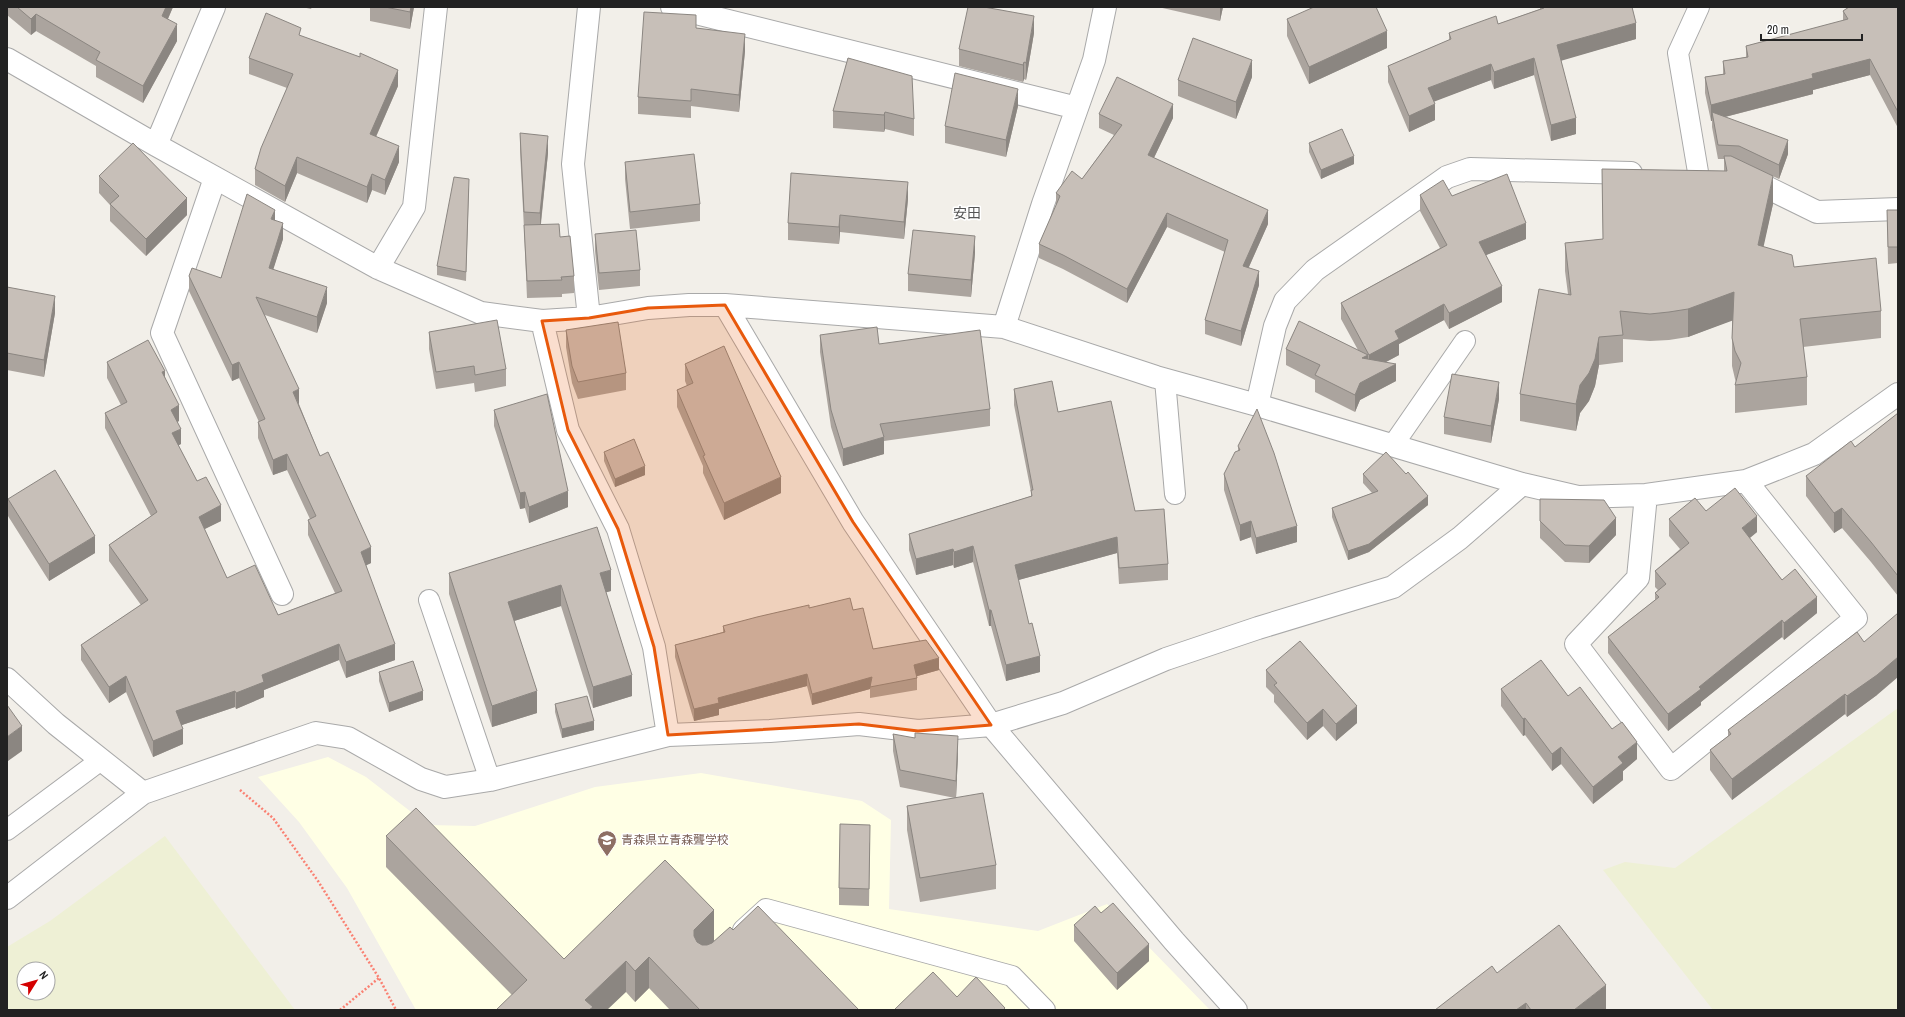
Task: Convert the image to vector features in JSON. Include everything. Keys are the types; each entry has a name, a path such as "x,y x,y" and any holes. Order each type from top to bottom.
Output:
{"street":[{"path":"156,145 214,7"},
{"path":"378,268 414,207 436,7"},
{"path":"589,7 574,164 589,318"},
{"path":"672,7 1077,108"},
{"path":"1004,327 1043,204 1094,60 1105,7"},
{"path":"7,59 156,145 378,268 481,313 542,321 589,318 648,308 689,305 725,306 1004,327 1165,380 1257,405 1522,484 1578,497 1646,495 1746,481 1814,454 1898,394"},
{"path":"1257,405 1275,326 1284,301 1315,270 1447,177 1470,169 1594,173 1650,172"},
{"path":"1674,172 1734,171 1817,212 1898,209"},
{"path":"215,178 162,333 282,594"},
{"path":"725,306 853,522 992,725 1174,940 1236,1010"},
{"path":"542,321 568,430 618,529 654,647 668,736"},
{"path":"1646,495 1638,578 1576,644 1670,769 1856,618 1746,481"},
{"path":"7,898 143,793 214,767 316,733 348,738 421,779 445,787 490,780 668,736 770,731 859,724 918,731 992,725 1063,703 1166,659 1393,587 1460,538 1522,484"},
{"path":"7,679 56,724 143,793"}],"lane":[{"path":"1698,172 1678,53 1699,7"},
{"path":"1393,445 1465,341"},
{"path":"1165,380 1176,494"},
{"path":"429,600 490,780"},
{"path":"7,830 101,760"},
{"path":"728,945 766,909 1012,976 1045,1010"}],"path":[{"path":"214,767 273,818 318,881 379,978 396,1010"},
{"path":"340,1010 379,978"}],"highlighted area":[{"path":"725,305 853,522 991,725 918,731 859,724 668,735 654,647 618,529 568,430 542,321 589,318 648,308"}],"shaded area":[{"path":"1898,708 1898,1010 1713,1010 1603,870 1625,862 1675,868"},
{"name":"青森県立青森聾学校","path":"328,757 366,777 428,825 475,826 595,787 701,773 862,801 891,820 889,909 1038,931 1107,904 1210,1010 416,1010 347,888 299,822 258,777"},
{"path":"165,836 295,1010 7,1010 7,947 50,921"}],"building":[{"path":"17,7 166,7 162,16 177,24 143,86 96,60 100,52 36,14 31,19"},
{"path":"385,7 411,7 410,12"},
{"path":"968,7 984,7 1034,16 1026,63 1024,62 1023,65 959,49"},
{"path":"1314,7 1376,7 1387,31 1309,67 1287,19"},
{"path":"1544,7 1632,7 1636,23 1557,45 1576,118 1551,125 1534,58 1494,72 1491,64 1428,88 1435,104 1409,116 1388,66 1451,39 1449,33 1496,16 1498,24"},
{"path":"1849,7 1898,7 1898,112 1870,59 1812,74 1813,78 1711,105 1705,77 1725,74 1723,61 1748,57 1746,46 1848,19 1843,11"},
{"path":"644,12 696,15 696,28 745,34 739,95 691,89 691,101 638,97"},
{"path":"266,13 301,28 299,35 360,57 360,53 398,70 370,134 399,146 385,180 372,174 367,187 297,157 285,186 255,169 261,148 293,74 249,58"},
{"path":"1193,38 1252,60 1236,102 1178,80"},
{"path":"848,58 912,76 914,119 885,112 884,115 833,111"},
{"path":"955,73 1018,89 1006,140 945,126"},
{"path":"1117,77 1173,104 1148,155 1268,210 1243,266 1259,271 1241,331 1205,320 1228,240 1167,213 1127,289 1039,244 1060,196 1056,193 1072,171 1082,179 1122,125 1099,114"},
{"path":"1712,112 1788,140 1779,165 1739,146 1718,145"},
{"path":"1342,129 1354,156 1321,170 1309,143"},
{"path":"520,133 548,136 540,213 524,212"},
{"path":"133,143 187,198 146,239 110,204 119,196 99,176"},
{"path":"694,154 700,204 630,212 625,162"},
{"path":"1724,156 1731,156 1773,176 1758,245 1792,255 1794,267 1876,258 1881,311 1800,319 1807,377 1735,385 1741,363 1735,351 1732,338 1734,292 1688,309 1650,314 1620,311 1623,335 1599,337 1595,359 1589,373 1580,385 1576,404 1520,394 1539,289 1571,295 1565,243 1603,239 1602,169 1727,171"},
{"path":"791,173 908,182 904,222 840,215 839,227 788,223"},
{"path":"1507,174 1526,223 1479,242 1502,286 1449,313 1444,304 1395,331 1399,339 1369,355 1341,303 1447,245 1420,195 1443,180 1452,196"},
{"path":"454,177 469,179 466,272 437,266"},
{"path":"247,194 275,210 271,219 283,223 269,268 327,287 317,317 256,297 299,389 293,392 320,456 328,452 371,547 361,552 395,644 346,662 339,644 262,675 264,682 236,693 235,691 176,711 183,729 153,741 126,676 109,687 81,645 148,600 109,545 157,512 105,413 127,402 107,362 148,340 165,371 162,372 179,405 171,410 181,429 172,433 197,481 206,477 221,505 199,517 227,578 255,565 278,615 342,591 308,520 316,516 287,454 273,460 258,422 265,419 239,362 232,365 189,276 192,268 221,278"},
{"path":"1887,210 1898,210 1898,247 1888,247"},
{"path":"559,224 560,237 570,236 574,276 561,277 562,280 527,281 524,225"},
{"path":"636,230 640,270 599,273 595,234"},
{"path":"913,230 975,236 971,280 908,274"},
{"path":"7,287 55,296 44,360 7,353"},
{"path":"497,320 506,369 475,375 474,366 436,372 429,332"},
{"path":"1299,321 1368,355 1362,358 1396,364 1360,383 1355,395 1315,375 1320,365 1286,349"},
{"path":"618,322 626,373 578,382 572,366 566,330"},
{"path":"877,327 879,344 980,330 990,409 880,424 884,437 843,449 831,410 820,335"},
{"path":"724,346 781,477 724,503 703,456 705,455 677,390 693,383 685,364"},
{"path":"1452,374 1499,382 1491,426 1444,417"},
{"path":"1052,381 1058,412 1111,401 1135,511 1164,509 1168,564 1119,568 1117,537 1015,565 1029,624 1032,623 1040,656 1006,665 991,610 989,610 973,546 954,552 953,549 916,559 909,534 1032,496 1031,490 1033,490 1014,389"},
{"path":"547,394 568,491 529,507 525,492 520,493 494,410"},
{"path":"1257,409 1274,453 1297,526 1256,538 1251,521 1240,525 1224,474 1235,452 1240,450 1238,446"},
{"path":"1898,413 1898,576 1842,508 1834,513 1806,476 1851,441 1855,447"},
{"path":"634,439 645,466 615,479 604,452"},
{"path":"1386,452 1406,474 1408,472 1428,496 1369,544 1348,551 1332,508 1378,491 1363,474"},
{"path":"55,470 95,536 49,564 8,499"},
{"path":"1735,488 1757,516 1742,528 1782,580 1795,569 1817,597 1784,623 1782,620 1699,687 1701,689 1668,714 1608,637 1659,597 1655,593 1666,584 1655,571 1689,543 1669,519 1695,498 1706,511"},
{"path":"1540,499 1604,500 1616,518 1589,546 1565,545 1540,521"},
{"path":"597,527 611,570 600,573 632,675 593,687 561,585 508,602 537,691 492,706 449,573"},
{"path":"850,598 853,610 863,608 873,649 926,640 939,658 914,665 917,678 870,687 872,677 812,694 807,674 718,698 719,703 694,709 675,645 725,632 723,626 809,605 809,608"},
{"path":"1898,613 1898,657 1877,675 1847,696 1845,694 1732,779 1710,750 1731,734 1728,730 1857,632 1864,642"},
{"path":"1300,641 1357,706 1336,724 1323,709 1307,723 1274,685 1277,683 1266,670"},
{"path":"1541,660 1568,696 1580,687 1612,729 1622,722 1637,742 1618,757 1623,763 1593,787 1561,747 1552,754 1525,718 1523,719 1501,689"},
{"path":"413,661 423,691 389,703 379,672"},
{"path":"587,696 594,721 562,729 555,704"},
{"path":"7,705 22,726 7,737"},
{"path":"915,733 958,736 956,781 900,770 893,734 915,738"},
{"path":"983,793 996,865 920,878 907,806"},
{"path":"416,808 564,959 665,860 714,910 694,930 694,936 697,942 702,945 712,943 730,927 733,930 758,906 859,1010 700,1010 649,957 635,971 626,961 585,1000 593,1007 589,1010 496,1010 527,980 386,836"},
{"path":"840,824 870,825 869,889 839,888"},
{"path":"1113,903 1149,944 1117,973 1074,925 1095,906 1101,913"},
{"path":"1559,925 1606,985 1574,1010 1531,1010 1526,1003 1516,1010 1435,1010 1492,966 1497,973"},
{"path":"933,972 957,997 976,977 1005,1008 1003,1010 894,1010"}],"place":[{"name":"青森県立青森聾学校","path":"607,857"}],"district":[{"name":"安田","path":"967,213"}]}
